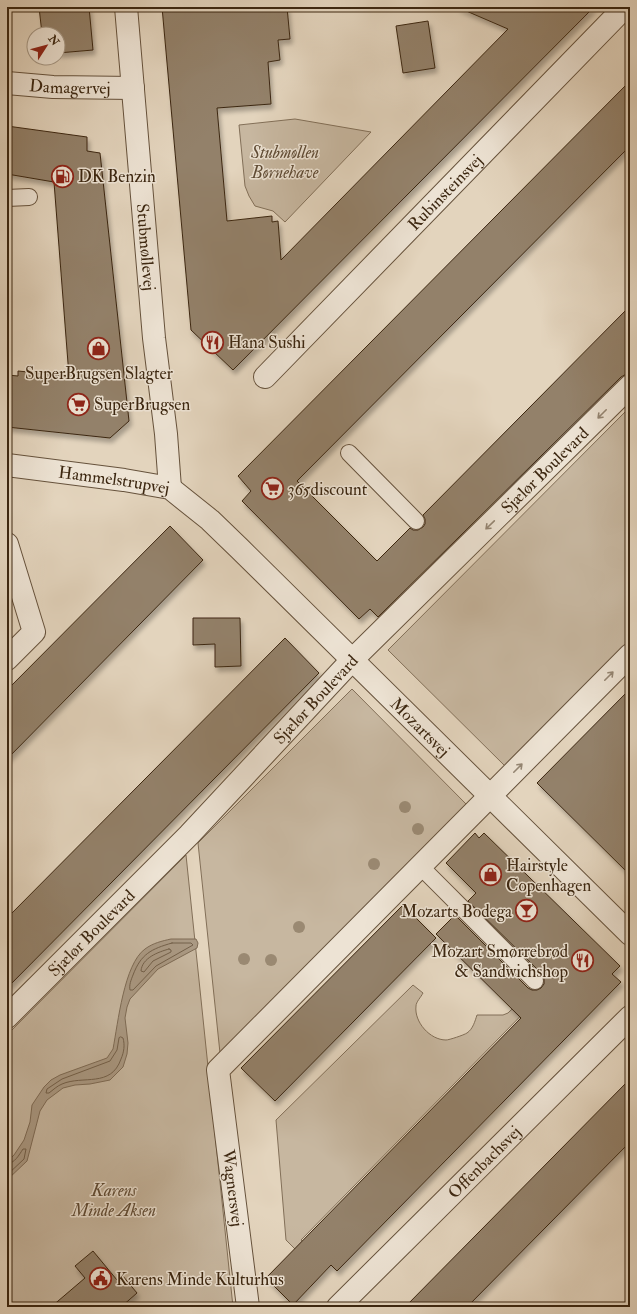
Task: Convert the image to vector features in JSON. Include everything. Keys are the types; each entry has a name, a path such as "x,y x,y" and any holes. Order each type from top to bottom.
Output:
{"street":[{"name":"Stubmøllevej","path":"126,7 154,338 166,434 170,488"},
{"name":"Rubinsteinsvej","path":"265,377 625,7"},
{"name":"Damagervej","path":"7,83 53,87 133,88"},
{"name":"Sjælør Boulevard","path":"7,1017 189,835 352,660 451,557 630,386"},
{"name":"Hammelstrupvej","path":"7,465 110,478 170,488 210,520"},
{"name":"Mozartsvej","path":"210,520 630,934"},
{"path":"7,544 34,632 7,659"},
{"path":"420,866 630,655"},
{"name":"Wagnersvej","path":"248,1307 218,1070 420,866"},
{"name":"Offenbachsvej","path":"338,1307 630,1017"}],"lane":[{"path":"7,198 29,197"},
{"path":"349,453 416,521"},
{"path":"420,866 535,981"}],"green space":[{"name":"Stubmøllen Børnehave","path":"295,119 371,132 285,222 273,211 255,206 249,196 245,186 239,125"},
{"path":"630,407 630,641 506,767 388,650"},
{"path":"352,689 468,806 220,1053 198,843"},
{"name":"Karens Minde Aksen","path":"186,855 233,1307 7,1307 7,1035"},
{"path":"543,979 550,986 301,1240 306,1244 298,1252 286,1240 276,1120 413,985 423,993 416,1004 416,1012 420,1024 434,1037 446,1040 467,1033 475,1022 477,1015 503,1015 508,1013"}],"water":[{"path":"171,939 196,939 198,943 197,948 158,969 130,999 125,1018 128,1043 127,1054 123,1067 110,1080 63,1088 47,1100 40,1111 27,1161 7,1180 7,1162 14,1155 24,1140 30,1122 32,1105 44,1087 51,1080 60,1075 107,1058 113,1049 123,995 132,967 145,949 161,941"}],"building":[{"path":"39,7 89,7 93,50 66,52 66,26 41,26"},
{"path":"162,7 287,7 290,39 278,40 280,60 268,62 271,104 217,108 227,221 272,216 272,222 278,221 281,260 508,29 457,7 594,7 233,370 191,330"},
{"path":"428,21 435,68 403,73 396,26"},
{"path":"630,81 630,146 297,481 377,561 410,528 413,530 418,530 423,527 425,524 425,519 423,515 630,306 630,372 621,377 378,617 370,609 359,619 242,501 251,491 238,476"},
{"path":"7,126 87,137 87,151 100,153 129,421 110,438 7,427 7,375 18,376 18,371 69,376 54,182 7,174"},
{"path":"170,526 203,560 7,759 7,690"},
{"path":"193,618 240,618 241,666 215,667 215,644 193,645"},
{"path":"285,638 319,673 7,988 7,918"},
{"path":"630,689 630,875 537,783"},
{"path":"475,833 479,838 484,833 620,966 612,974 621,982 337,1271 331,1265 293,1305 266,1278 521,1018 436,934 455,915 528,988 537,990 544,984 542,974 468,901 476,893 446,863"},
{"path":"403,905 436,938 275,1101 241,1068"},
{"path":"630,1079 630,1142 467,1307 405,1307"},
{"name":"Karens Minde Kulturhus","path":"93,1251 117,1280 122,1275 137,1293 121,1307 51,1307 85,1278 75,1266"}],"place":[{"name":"DK Benzin","path":"62,176"},
{"name":"Hana Sushi","path":"212,342"},
{"name":"SuperBrugsen Slagter","path":"99,349"},
{"name":"SuperBrugsen","path":"78,404"},
{"name":"365discount","path":"273,489"},
{"name":"Hairstyle Copenhagen","path":"490,875"},
{"name":"Mozarts Bodega","path":"527,911"},
{"name":"Mozart Smørrebrød & Sandwichshop","path":"583,961"},
{"name":"Karens Minde Kulturhus","path":"100,1279"}]}
